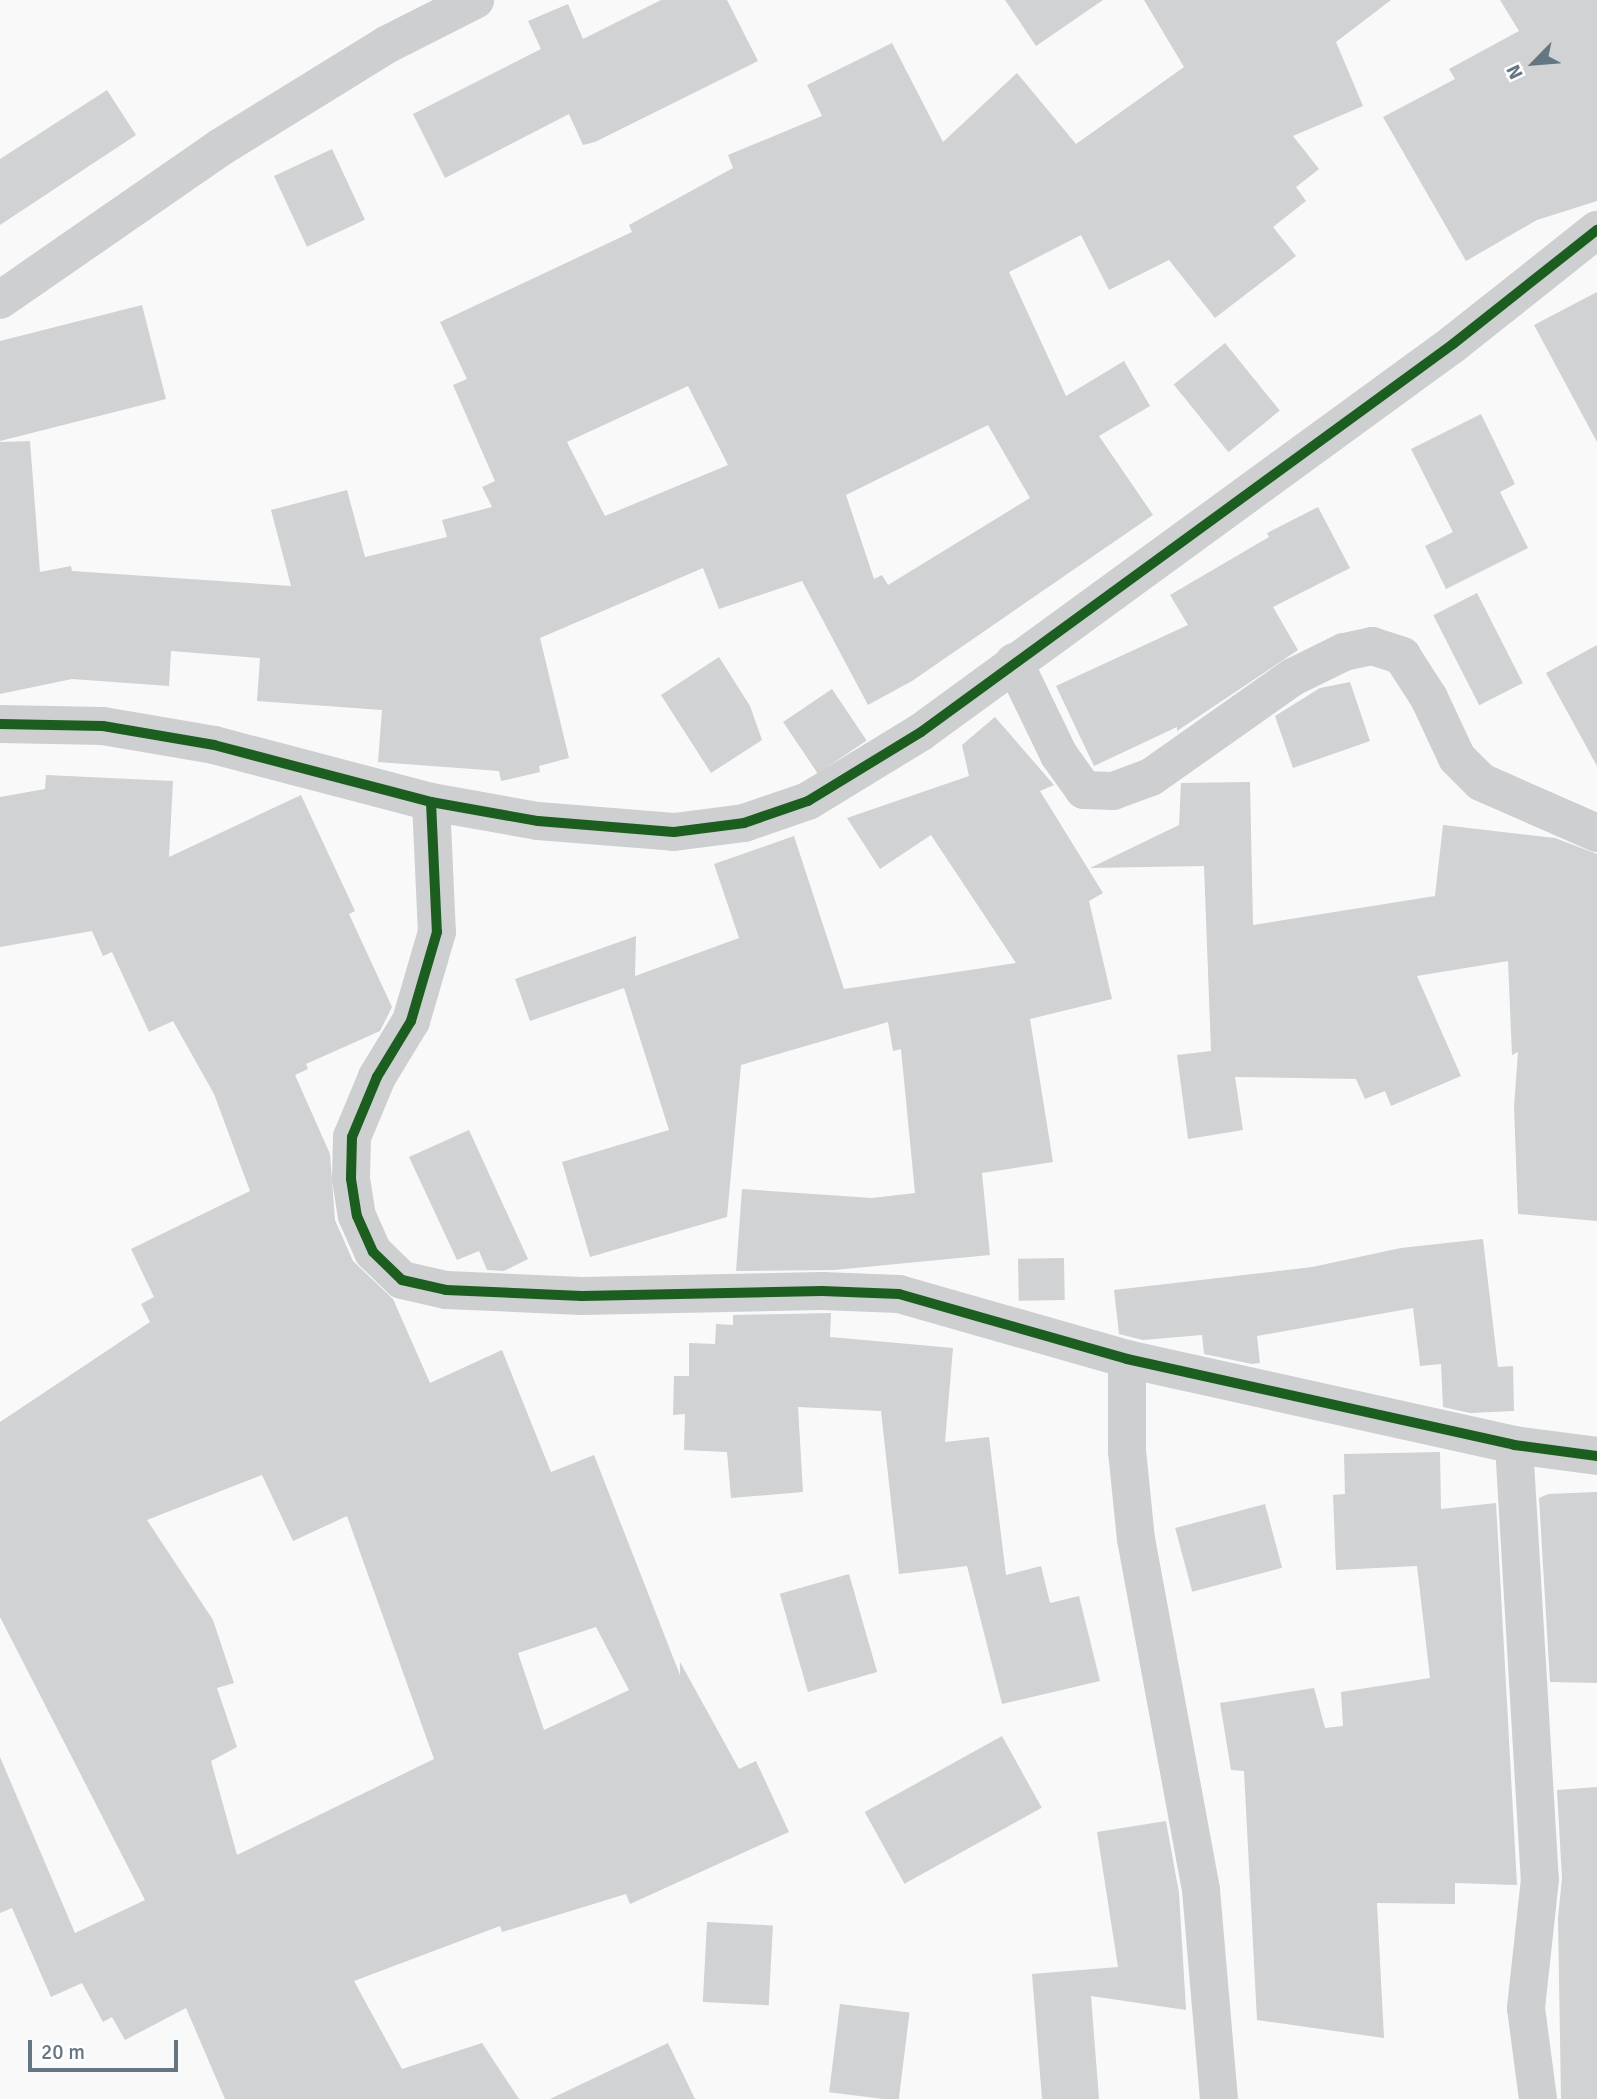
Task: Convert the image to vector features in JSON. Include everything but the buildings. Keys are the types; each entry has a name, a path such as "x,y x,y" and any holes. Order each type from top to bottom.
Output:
{"street":[{"path":"0,300 221,147 386,46 475,0"},
{"path":"0,724 103,726 214,745 431,802 538,821 674,832 744,823 808,801 921,732 1453,344 1597,230"},
{"path":"1014,662 1059,755 1084,790 1113,791 1151,777 1293,677 1344,652 1372,646 1402,656 1429,698 1457,758 1481,782 1597,833"},
{"path":"431,802 437,932 411,1021 377,1077 352,1137 351,1179 357,1216 373,1252 402,1279 446,1290 582,1296 822,1291 899,1294 1127,1359 1514,1445 1597,1457"},
{"path":"1127,1359 1127,1451 1136,1539 1201,1891 1219,2099"},
{"path":"1514,1445 1540,1879 1526,2008 1538,2099"}],"cycle path":[{"path":"0,724 103,726 214,745 431,802 538,821 674,832 744,823 808,801 921,732 1453,344 1597,230"},
{"path":"431,802 437,932 411,1021 377,1077 352,1137 351,1179 357,1216 373,1252 402,1280 446,1290 582,1296 822,1291 899,1294 1127,1359 1514,1445 1597,1456"}]}
